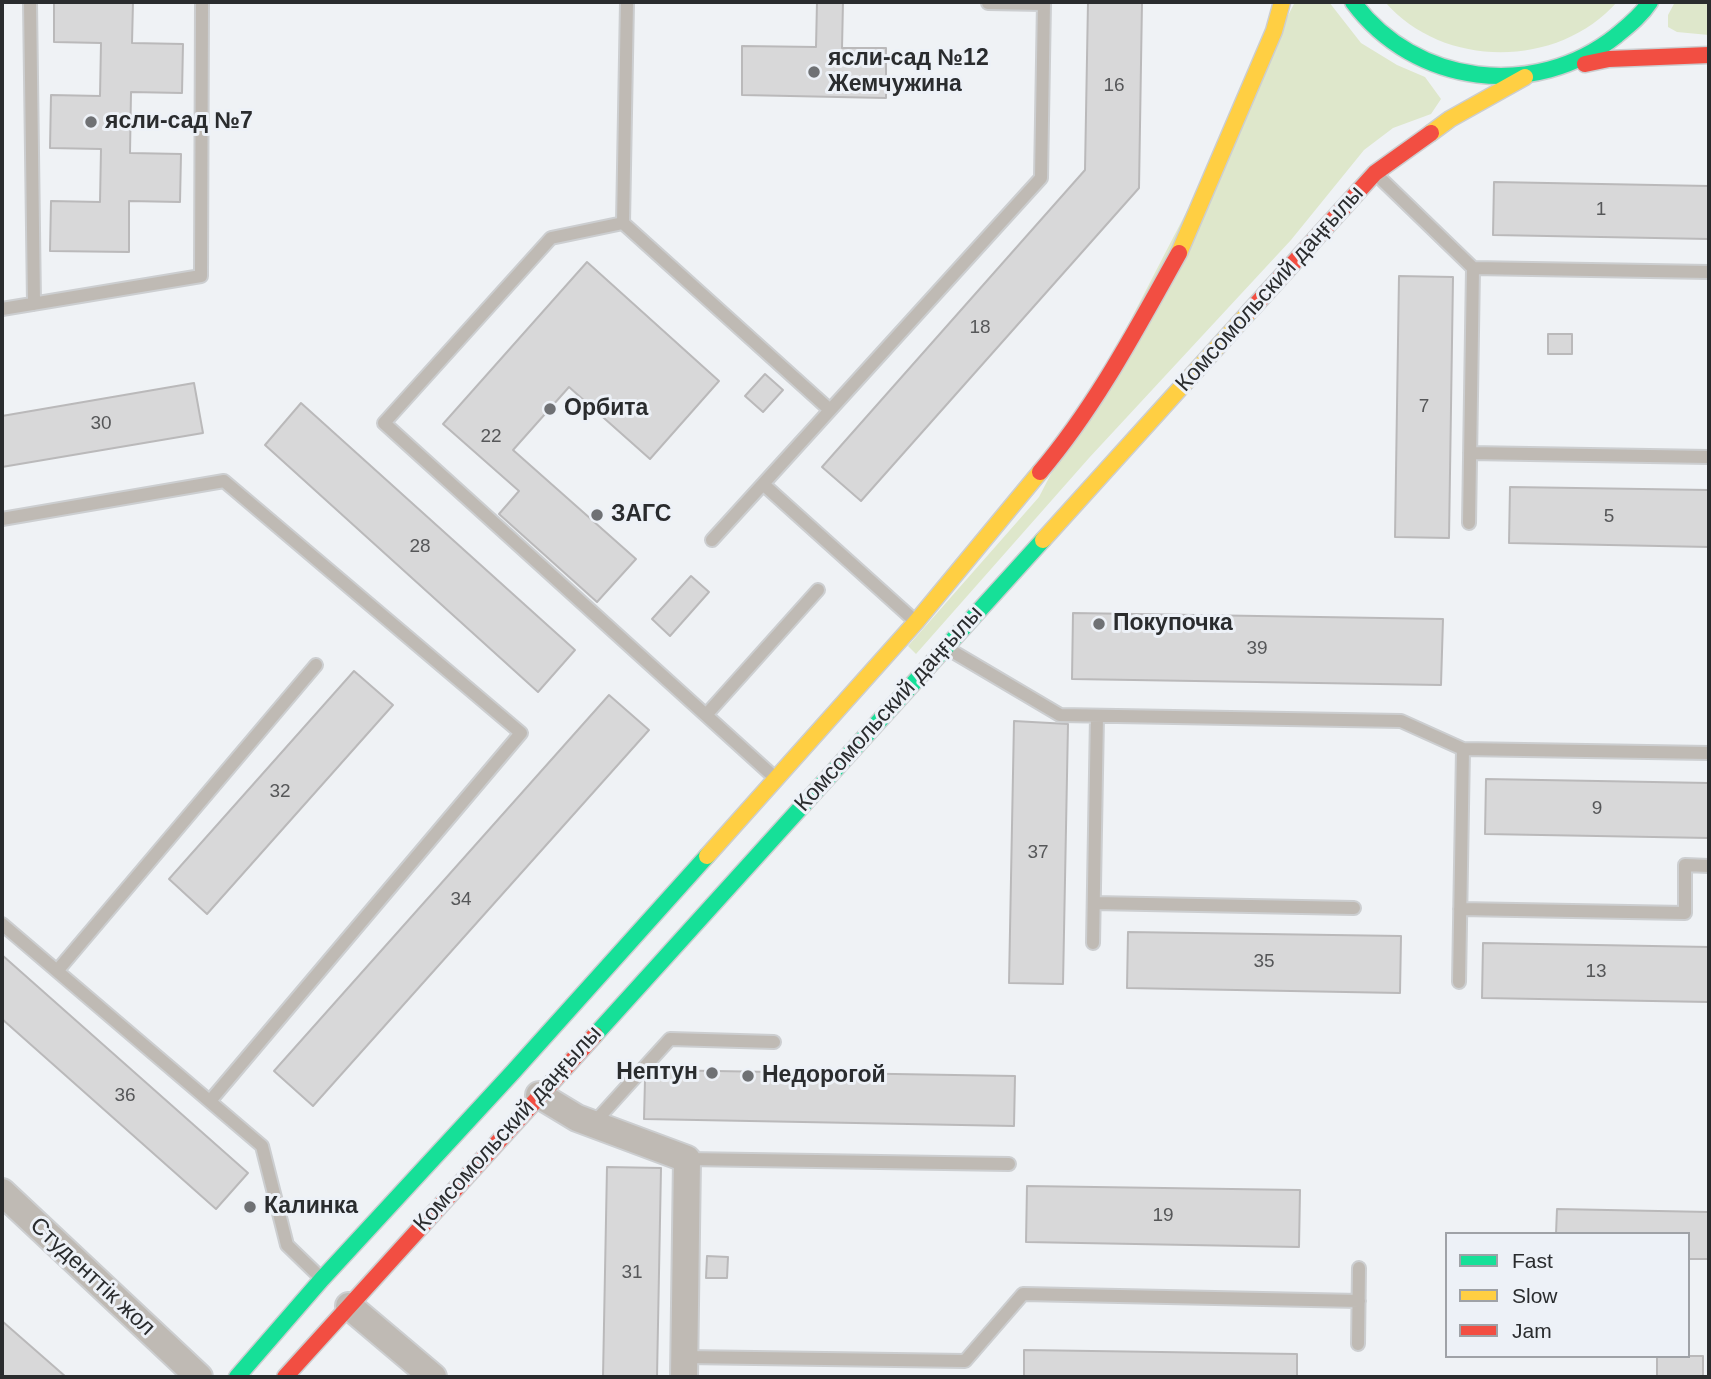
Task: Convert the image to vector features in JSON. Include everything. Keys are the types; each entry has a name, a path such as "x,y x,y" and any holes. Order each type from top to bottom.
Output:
{"street":[{"name":"Комсомольский даңғылы","path":"285,1377 349,1306 526,1083 775,778 916,622 1069,438 1128,344 1184,244 1274,31 1282,2"},
{"path":"1353,2 1389,40 1430,64 1476,77 1525,77 1609,59 1709,55"},
{"path":"1566,67 1612,42 1650,2"},
{"name":"Комсомольский даңғылы","path":"237,1377 322,1279 526,1083 945,647 1375,173 1450,118 1525,77"},
{"path":"526,1083 577,1118 687,1159 685,1367"},
{"name":"Студенттік жол","path":"2,1192 191,1369"},
{"path":"349,1306 433,1377"}],"lane":[{"path":"30,2 34,304"},
{"path":"2,309 201,276 202,2"},
{"path":"627,2 623,223 830,410"},
{"path":"712,540 1041,178 1044,3 988,3"},
{"path":"1375,173 1473,268 1709,272"},
{"path":"623,223 551,238 384,423 775,778"},
{"path":"1469,523 1473,268"},
{"path":"1470,453 1709,457"},
{"path":"2,519 225,481 521,733 210,1101"},
{"path":"763,484 916,622"},
{"path":"706,715 818,590"},
{"path":"945,647 1060,715 1401,721 1463,749 1709,753"},
{"path":"57,971 316,665"},
{"path":"1093,943 1097,716"},
{"path":"1459,982 1463,749"},
{"path":"1460,909 1685,913 1685,865 1709,866"},
{"path":"1094,903 1354,908"},
{"path":"2,924 262,1146 288,1245 322,1279"},
{"path":"592,1125 670,1039 774,1042"},
{"path":"687,1159 1009,1164"},
{"path":"1358,1345 1359,1268"},
{"path":"685,1367 965,1362 1023,1294 1359,1301"}],"green space":[{"path":"1295,2 1329,2 1361,43 1397,65 1425,77 1441,99 1431,114 1393,128 1364,150 1291,240 1089,458 916,654 908,646 1039,497"},
{"path":"1385,2 1617,2 1592,24 1564,40 1533,49 1501,52 1468,49 1437,40 1409,24"},
{"path":"1675,2 1709,2 1709,35 1677,32 1668,27 1668,15"}],"building":[{"name":"ясли-сад №7","path":"54,2 133,2 132,43 183,44 182,93 131,92 130,153 181,154 180,202 129,201 129,252 50,251 51,201 100,202 101,149 50,148 51,95 100,96 101,43 54,42"},
{"name":"ясли-сад №12 Жемчужина","path":"817,2 843,2 842,48 886,48 886,98 742,95 742,46 816,47"},
{"path":"1088,2 1142,2 1139,188 861,501 822,467 1085,170"},
{"path":"1494,182 1709,186 1709,239 1493,235"},
{"path":"587,262 719,381 650,459 569,387 513,450 636,559 597,602 499,514 519,491 443,424"},
{"path":"1399,276 1453,277 1449,538 1395,537"},
{"path":"1548,334 1572,334 1572,354 1548,354"},
{"path":"765,374 783,390 763,412 745,396"},
{"path":"194,383 203,433 2,467 2,416"},
{"path":"301,403 575,650 538,692 265,445"},
{"path":"1510,487 1709,490 1709,547 1509,543"},
{"path":"691,576 709,592 670,636 652,619"},
{"path":"1073,613 1443,619 1441,685 1072,679"},
{"path":"354,671 393,705 207,914 169,879"},
{"path":"609,695 649,730 313,1106 274,1071"},
{"path":"1014,721 1068,724 1063,984 1009,983"},
{"path":"1486,779 1709,783 1709,838 1485,834"},
{"path":"1128,932 1401,936 1400,993 1127,988"},
{"path":"1483,943 1709,947 1709,1002 1482,998"},
{"path":"2,955 248,1173 216,1209 2,1019"},
{"path":"654,1070 1015,1076 1014,1126 644,1119 645,1080"},
{"path":"607,1167 661,1168 657,1377 603,1377"},
{"path":"1027,1186 1300,1190 1299,1247 1026,1242"},
{"path":"1557,1209 1709,1212 1709,1259 1690,1259 1690,1232 1556,1232"},
{"path":"707,1256 728,1257 727,1278 706,1278"},
{"path":"2,1321 66,1377 2,1377"},
{"path":"1024,1350 1297,1354 1297,1377 1024,1377"},
{"path":"1703,1356 1703,1377 1657,1377 1657,1358"}],"traffic: fast":[{"path":"1353,2 1379,30 1409,52 1442,67 1477,74 1514,76 1549,70 1584,56 1616,36 1650,2"},
{"path":"595,1035 1043,540"},
{"path":"237,1377 322,1279 707,856"}],"traffic: slow":[{"path":"1179,253 1274,31 1282,2"},
{"path":"1431,133 1450,119 1525,77"},
{"path":"1043,540 1250,311"},
{"path":"707,856 916,622 1040,472"}],"traffic: jam":[{"path":"1585,64 1609,59 1709,55"},
{"path":"1250,311 1375,173 1431,133"},
{"path":"1040,472 1098,393 1179,253"},
{"path":"285,1377 595,1035"}],"place":[{"name":"ясли-сад №12 Жемчужина","path":"814,72"},
{"name":"ясли-сад №7","path":"91,122"},
{"name":"Орбита","path":"550,409"},
{"name":"ЗАГС","path":"597,515"},
{"name":"Покупочка","path":"1099,624"},
{"name":"Нептун","path":"712,1073"},
{"name":"Недорогой","path":"748,1076"},
{"name":"Калинка","path":"250,1207"}]}
